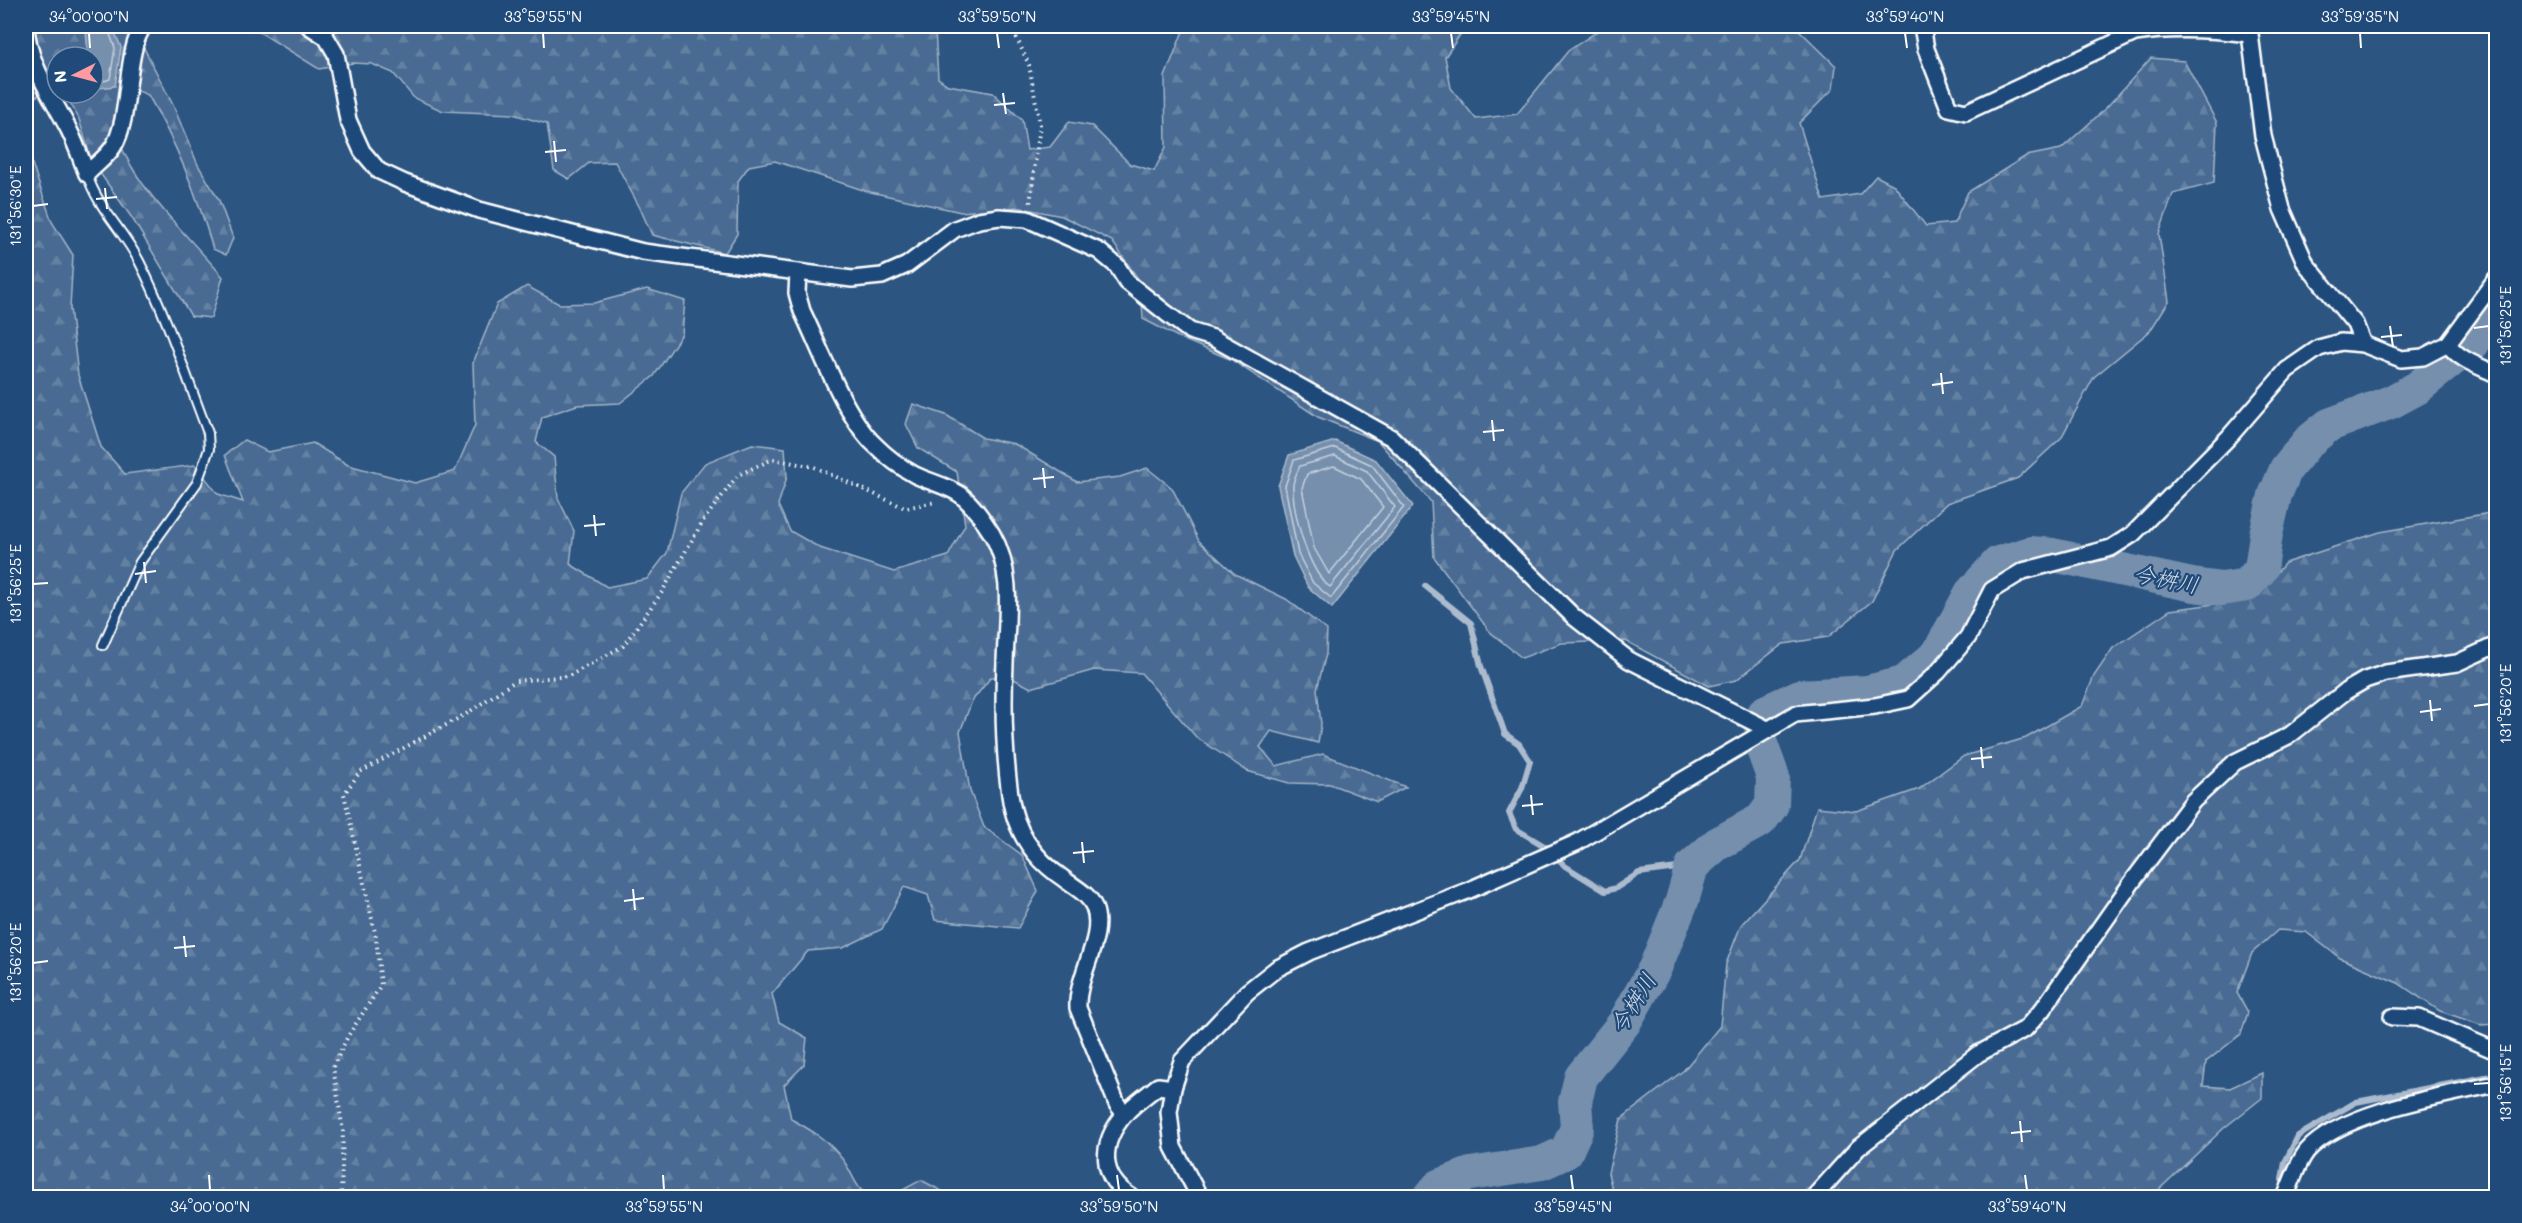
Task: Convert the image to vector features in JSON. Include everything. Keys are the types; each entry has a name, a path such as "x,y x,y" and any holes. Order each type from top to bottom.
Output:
{"street":[{"path":"26,26 34,63 70,132 87,174 114,146 124,112 134,49 144,26"},
{"path":"309,26 326,37 336,54 348,120 362,151 379,171 405,183 480,210 632,249 852,279 882,276 907,265 955,229 979,220 999,217 1027,219 1099,251 1117,266 1127,282 1190,331 1223,344 1392,438 1574,617 1620,653 1639,665 1767,729"},
{"path":"1922,26 1926,49 1949,108 1966,112 2135,33 2196,28 2249,30 2263,136 2282,209 2306,264 2355,324 2363,344"},
{"path":"798,272 797,293 802,311 856,425 876,446 913,474 960,494 985,522 994,538 1005,571 1009,596 1005,711 1010,796 1017,826 1032,852 1049,869 1084,893 1093,905 1097,921 1094,942 1077,993 1078,1008 1117,1104 1125,1114"},
{"path":"2455,351 2496,279"},
{"path":"1200,1197 1173,1147 1169,1112 1173,1088 1182,1061 1247,992 1276,969 1309,952 1467,891 1576,843 1795,714 1875,706 1908,699 1938,672 1968,637 1992,590 2023,572 2111,548 2126,538 2229,437 2287,370 2319,348 2341,342 2363,344 2401,359 2455,351 2496,374"},
{"path":"1813,1197 1858,1148 1946,1078 1978,1054 2025,1029 2049,1001 2135,878 2193,801 2235,762 2290,735 2346,691 2365,680 2386,673 2457,663 2496,645"},
{"path":"2392,1017 2419,1018 2496,1051"},
{"path":"2285,1197 2306,1152 2338,1128 2398,1106 2496,1084"},
{"path":"1133,1197 1118,1189 1107,1168 1109,1140 1125,1114 1158,1086 1173,1088"}],"lane":[{"path":"87,174 93,194 138,260 208,433 209,449 197,483 140,562 103,645"}],"path":[{"path":"1016,26 1014,32 1029,65 1040,125 1027,219"},
{"path":"341,1197 343,1131 333,1067 348,1036 381,985 376,937 344,794 360,772 466,714 514,681 569,676 623,646 662,592 703,521 738,475 773,459 814,467 905,508 950,499 960,494"}],"green space":[{"path":"26,26 139,26 143,46 173,105 198,165 219,200 233,238 226,255 213,249 185,170 148,95 136,90 123,99 116,131 123,151 147,190 223,277 211,318 191,316 132,218 92,162 79,119 71,105 105,105 105,45 45,45 45,92 35,97 26,141"},
{"path":"224,26 940,26 935,30 938,78 948,85 993,93 1022,120 1027,150 1050,147 1069,122 1092,126 1130,164 1154,171 1166,147 1165,77 1185,26 1466,26 1445,57 1451,88 1476,119 1517,114 1568,51 1605,26 1795,26 1836,66 1833,89 1799,123 1823,200 1860,194 1876,176 1894,185 1926,226 1954,223 1968,192 2026,156 2061,149 2105,109 2151,58 2184,61 2217,123 2214,183 2173,194 2159,234 2169,301 2150,331 2094,377 2061,438 2018,478 1947,503 1897,550 1872,601 1828,637 1783,644 1736,680 1709,686 1626,641 1561,643 1522,658 1490,632 1434,557 1431,502 1378,441 1318,417 1232,360 1182,339 1143,319 1141,283 1112,241 1062,216 1016,207 961,212 866,191 775,161 749,166 738,181 737,234 725,253 652,235 615,162 589,163 569,179 554,170 547,124 513,114 443,111 414,98 393,73 372,64 353,63 319,69 258,31 228,29"},
{"path":"26,146 52,222 73,255 70,308 78,375 101,447 125,474 195,465 218,494 243,502 225,455 244,440 268,452 313,443 348,465 415,483 455,471 475,425 473,363 497,304 527,286 559,304 594,303 647,289 685,301 682,334 654,376 620,403 577,405 542,417 536,442 554,457 558,498 574,531 570,564 607,587 647,579 667,553 681,493 705,463 752,444 785,448 787,477 778,505 790,531 820,548 894,572 948,556 965,525 957,472 918,448 906,424 913,404 946,415 983,438 1015,444 1077,482 1120,477 1147,468 1172,488 1199,541 1235,574 1286,599 1327,630 1326,654 1317,689 1321,724 1318,743 1271,731 1260,747 1276,766 1323,754 1406,787 1377,802 1330,784 1289,783 1247,771 1196,737 1141,673 1094,670 1031,688 1010,677 991,677 972,701 960,732 970,791 984,827 1022,855 1038,891 1018,928 935,920 928,895 904,887 882,929 843,948 808,951 772,994 779,1022 807,1038 804,1065 784,1085 791,1119 832,1147 861,1190 870,1197 26,1197"},
{"path":"2496,512 2496,1024 2481,1025 2440,1011 2398,983 2340,958 2306,932 2278,930 2252,953 2237,993 2248,1012 2241,1034 2206,1062 2203,1086 2230,1088 2262,1073 2262,1098 2224,1128 2151,1197 1614,1198 1608,1173 1621,1119 1684,1070 1720,1026 1726,964 1741,925 1800,860 1817,807 1856,811 1919,789 1964,756 2026,738 2082,706 2094,676 2113,648 2170,610 2229,602 2268,583 2285,563 2380,532"},
{"path":"921,1180 951,1196 953,1197 890,1197"}],"water":[{"path":"88,26 112,26 121,47 115,86 105,87 105,45 87,45 86,29"},
{"path":"1335,441 1376,460 1413,506 1332,608 1308,587 1293,556 1278,486 1289,455"}],"waterway":[{"name":"今桝川","path":"1759,722 1765,712 1800,696 1867,692 1904,683 1938,654 1971,593 1998,563 2031,553 2053,555 2193,585 2222,589 2247,585 2261,569 2275,495 2286,469 2308,442 2329,425 2391,402 2417,388 2473,343 2496,304"},
{"path":"1425,586 1471,623 1481,666 1505,734 1519,744 1530,761 1522,788 1509,813 1516,829 1546,847 1565,866 1605,891 1616,888 1639,873 1692,866"},
{"name":"今桝川","path":"1429,1198 1439,1186 1470,1174 1542,1163 1566,1152 1577,1128 1575,1102 1581,1077 1624,1023 1655,968 1682,901 1692,866 1717,844 1761,820 1772,805 1773,777 1761,744"},
{"path":"2282,1180 2285,1162 2298,1136 2356,1102 2496,1075"}]}
